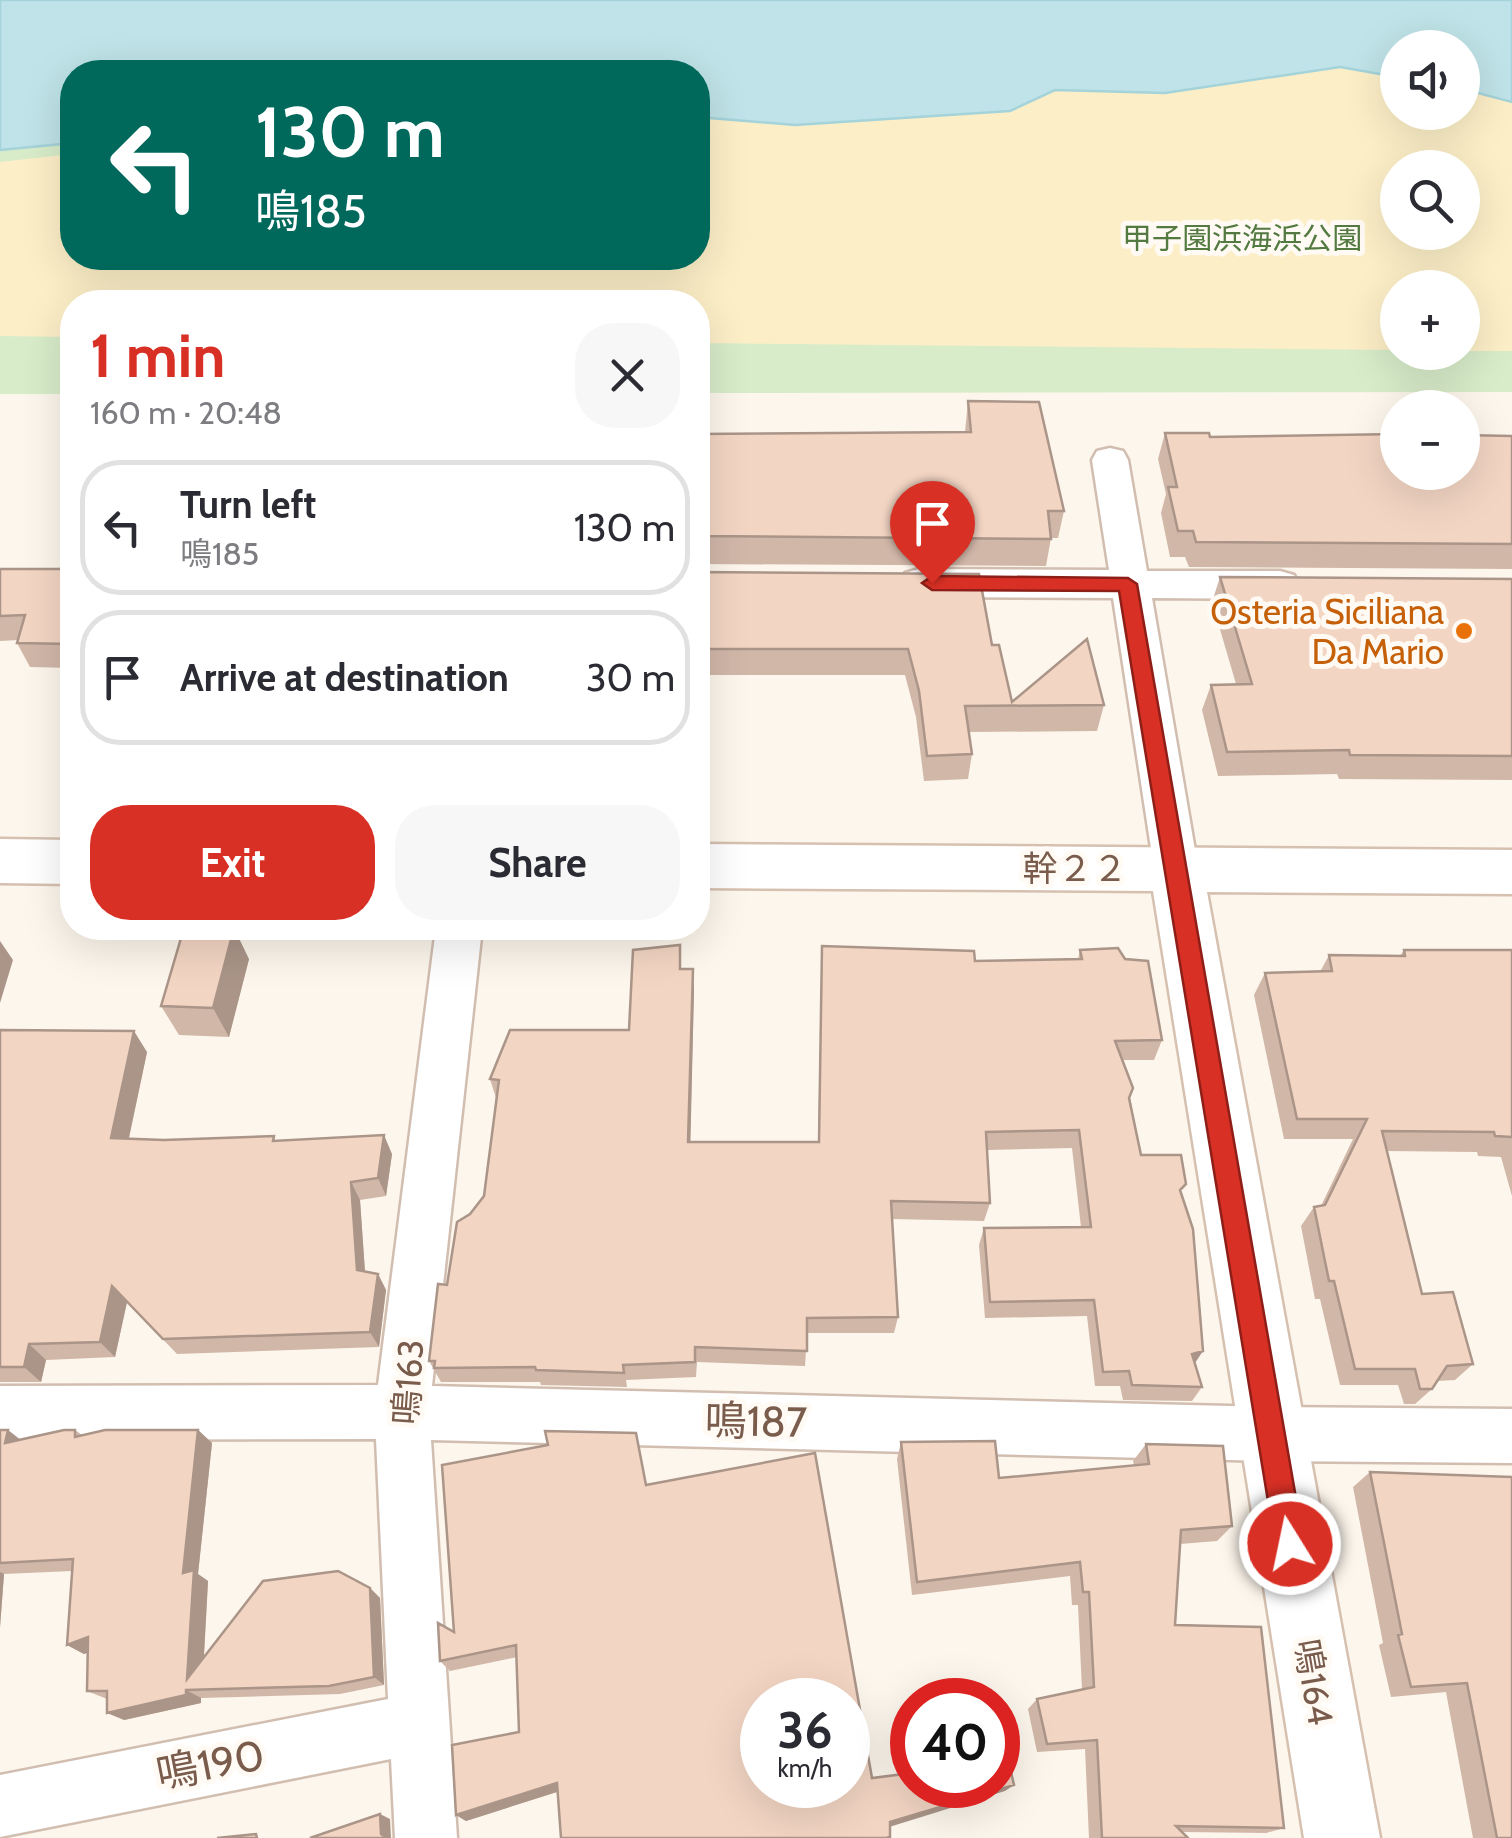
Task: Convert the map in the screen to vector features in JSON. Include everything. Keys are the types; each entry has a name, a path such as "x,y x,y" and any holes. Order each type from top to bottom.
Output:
{"street":[{"name":"鳴164","path":"1110,460 1270,1434 1342,1838"},
{"path":"874,582 1320,586"},
{"path":"0,861 60,862"},
{"name":"幹２２","path":"710,866 1512,872"},
{"name":"鳴163","path":"426,1838 402,1412 458,940"},
{"name":"鳴187","path":"0,1413 402,1412 1270,1434 1512,1436"},
{"name":"鳴190","path":"0,1806 419,1723"}],"green space":[{"name":"甲子園浜海浜公園","path":"1340,67 1380,74 1380,130 1480,130 1480,94 1512,102 1512,392 710,393 710,290 60,290 60,394 0,394 0,150 60,144 60,270 710,270 710,118 795,125 1010,111 1055,90 1165,93"}],"sand":[{"name":"甲子園浜海浜公園","path":"1340,67 1380,74 1380,130 1480,130 1480,94 1512,102 1512,351 1480,351 1480,270 1380,270 1380,350 710,343 710,290 60,290 60,337 0,336 0,162 60,155 60,270 710,270 710,118 795,125 1010,111 1055,90 1165,93"}],"water":[{"path":"0,0 1512,0 1512,102 1480,94 1480,30 1380,30 1380,74 1340,67 1165,93 1055,90 1010,111 795,125 710,118 710,60 60,60 60,144 0,150"}],"building":[{"path":"968,401 1039,402 1064,511 1048,511 1051,539 710,536 710,434 971,432"},
{"path":"1165,433 1209,433 1210,437 1380,434 1380,490 1480,490 1480,435 1512,436 1512,544 1196,542 1193,531 1178,531 1168,487 1177,487"},
{"path":"0,569 60,569 60,644 17,643 25,615 0,616"},
{"path":"710,572 979,574 992,645 999,645 1012,702 1087,639 1104,705 965,706 972,754 927,756 919,691 908,649 710,649"},
{"path":"1220,577 1512,579 1512,756 1350,755 1349,750 1227,752 1211,685 1252,684"},
{"path":"180,940 231,940 213,1008 161,1006"},
{"path":"680,945 680,969 693,969 688,1142 819,1142 822,946 974,951 975,961 1082,959 1080,950 1118,948 1125,959 1148,961 1162,1040 1115,1041 1133,1088 1129,1098 1141,1155 1181,1155 1186,1184 1180,1190 1193,1229 1203,1351 1192,1354 1202,1387 1132,1385 1129,1371 1103,1372 1094,1300 990,1302 984,1228 1091,1227 1079,1130 986,1132 990,1203 891,1201 898,1317 807,1318 807,1351 695,1347 695,1362 623,1365 624,1373 535,1367 434,1368 435,1361 429,1361 438,1284 447,1285 457,1222 470,1214 484,1196 499,1080 490,1079 510,1030 629,1030 633,950"},
{"path":"1404,950 1512,950 1512,1137 1495,1136 1494,1132 1382,1131 1422,1294 1453,1292 1473,1364 1447,1366 1432,1389 1420,1389 1415,1369 1355,1369 1334,1281 1329,1281 1314,1207 1325,1205 1367,1119 1297,1119 1265,973 1332,971 1329,955 1405,956"},
{"path":"0,1030 134,1031 111,1138 274,1136 273,1141 384,1135 378,1178 351,1182 357,1270 378,1274 370,1332 163,1339 112,1286 100,1342 29,1344 24,1367 0,1367"},
{"path":"0,1430 8,1430 5,1443 64,1430 75,1430 75,1437 105,1430 198,1430 183,1573 194,1570 187,1679 263,1581 338,1571 370,1588 374,1677 329,1686 186,1690 186,1695 107,1713 107,1691 87,1691 88,1637 67,1645 73,1559 0,1563"},
{"path":"545,1431 636,1433 646,1485 815,1453 854,1678 740,1678 740,1808 870,1808 870,1767 872,1778 890,1776 890,1808 937,1808 890,1822 890,1837 886,1838 561,1838 557,1783 456,1815 452,1745 519,1732 516,1645 440,1661 438,1623 454,1632 442,1465 548,1445"},
{"path":"995,1441 999,1478 1149,1464 1146,1444 1223,1446 1232,1526 1181,1530 1175,1625 1261,1627 1284,1828 1176,1826 1188,1838 1102,1838 1097,1740 1047,1744 1037,1699 1094,1687 1089,1592 1083,1592 1080,1562 917,1582 901,1442"},
{"path":"1370,1472 1512,1477 1512,1838 1497,1838 1467,1683 1411,1687 1398,1635 1402,1634"},
{"path":"380,1814 381,1834 387,1838 310,1838"},
{"path":"256,1834 257,1838 217,1838"}],"place":[{"name":"Osteria Siciliana Da Mario","path":"1464,631"}],"route":[{"path":"932,583 1128,584 1290,1544"}]}
